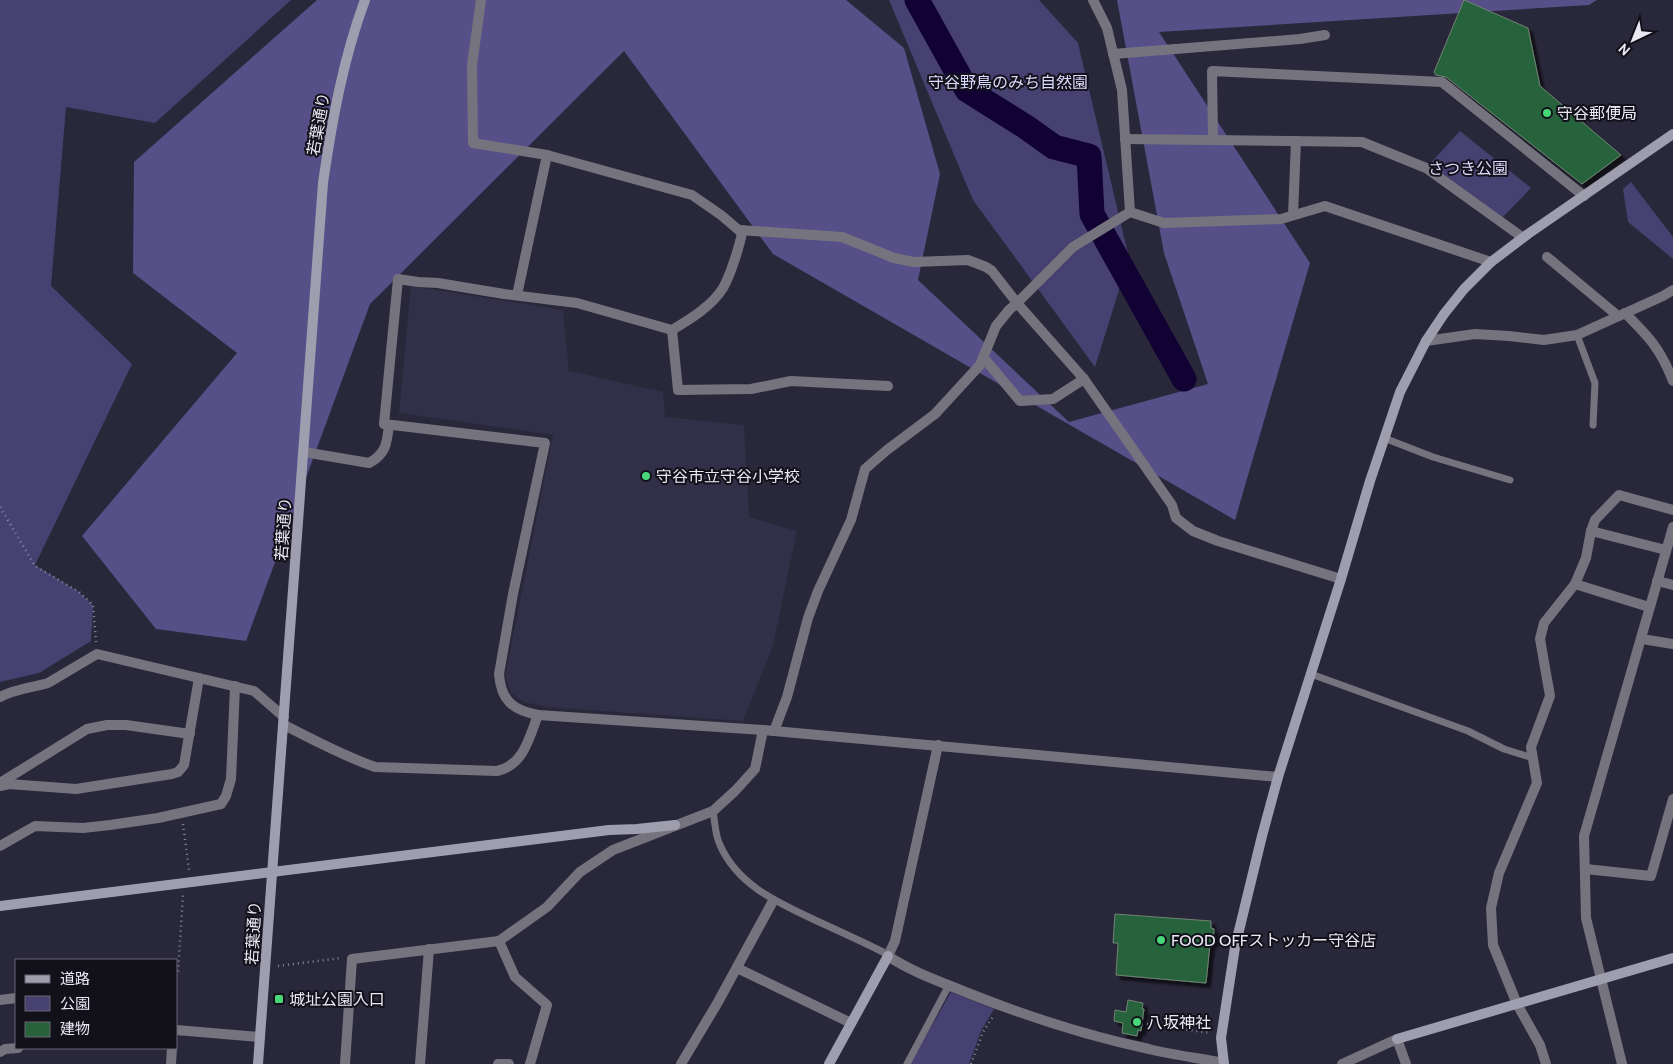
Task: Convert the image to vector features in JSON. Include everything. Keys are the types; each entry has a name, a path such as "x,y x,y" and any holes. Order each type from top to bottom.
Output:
{"street":[{"name":"若葉通り","path":"258,1064 323,183 346,56 365,0"},
{"path":"482,0 472,65 473,144 547,155 692,195 740,230 842,237 894,258 914,262 968,260 986,267 1084,380 1172,505 1176,518 1193,531 1218,542 1341,579"},
{"path":"1093,0 1107,28 1122,90 1130,212"},
{"path":"1113,54 1300,39 1325,35"},
{"path":"1213,140 1212,72 1442,82 1584,196"},
{"path":"888,956 897,962 1000,1006 1079,1031 1149,1050 1224,1063 1222,1034 1235,947 1278,777 1400,392 1426,341 1444,314 1464,289 1491,262 1528,234 1673,134"},
{"path":"1125,139 1362,142 1426,168 1522,237"},
{"path":"1293,215 1296,141"},
{"path":"517,295 547,155"},
{"path":"774,731 787,696 808,618 818,591 851,520 865,469 935,414 980,365 996,326 1009,310 1073,246 1130,212 1164,223 1281,219 1325,206 1491,262"},
{"path":"740,230 742,233 739,247 722,289 699,313 672,330 577,302 398,279 384,424 545,443 513,594 499,674 500,687 509,703 518,709 538,715 763,730 1278,777"},
{"path":"1546,257 1652,340 1665,360 1673,380"},
{"path":"1426,341 1475,334 1544,340 1577,335 1673,290"},
{"path":"672,330 678,390 751,389 791,381 888,386"},
{"path":"983,356 1020,401 1053,399 1084,380"},
{"path":"304,452 369,464 378,459 387,445 389,425"},
{"path":"1546,1064 1540,1045 1517,1004 1493,945 1491,908 1499,873 1537,783 1531,747 1550,696 1540,639 1544,623 1575,584 1586,558 1595,520 1619,495 1673,510"},
{"path":"1622,1064 1586,918 1584,836 1673,527"},
{"path":"1591,531 1666,550"},
{"path":"1657,581 1673,585"},
{"path":"1575,584 1650,607"},
{"path":"1642,638 1673,644"},
{"path":"0,697 17,689 48,683 97,654 254,691 284,721 332,749 375,767 497,771 506,769 517,762 523,753 538,715"},
{"path":"0,785 76,789 178,772 184,765 199,678"},
{"path":"0,846 34,826 83,828 182,814 221,804 226,796 230,779 235,686"},
{"path":"0,785 87,729 106,725 126,725 190,734"},
{"path":"345,1064 352,959 499,941 547,907 580,872 613,850 713,811 755,769 763,730"},
{"path":"829,1064 895,942 938,745"},
{"path":"1586,869 1651,876 1673,799"},
{"path":"0,906 609,830 637,830 676,826"},
{"path":"681,1064 737,968 773,901"},
{"path":"499,941 515,977 547,1005 530,1064"},
{"path":"420,1064 429,949"},
{"path":"1342,1064 1397,1039 1673,958"},
{"path":"737,968 851,1023"},
{"path":"0,1000 15,998"},
{"path":"178,1030 260,1037"},
{"path":"1397,1039 1406,1064"},
{"path":"0,1052 5,1049 15,1048"},
{"path":"171,1064 172,1049"},
{"path":"498,1064 509,1064"}],"lane":[{"path":"1577,335 1595,383 1593,425"},
{"path":"1384,438 1433,457 1510,480"},
{"path":"1311,674 1468,731 1504,749 1533,758"},
{"path":"713,811 719,843 726,858 736,871 754,887 773,901 888,956"},
{"path":"907,1064 949,985"}],"path":[{"path":"0,507 35,566 79,592 93,605 97,654"},
{"path":"182,814 189,870"},
{"path":"178,972 183,895"},
{"path":"278,966 347,957 352,959"},
{"path":"971,1064 983,1032 1000,1006"},
{"path":"1142,1023 1222,1034"}],"shaded area":[{"path":"317,0 846,0 904,48 940,174 918,280 1069,422 1208,384 1164,253 1117,0 1597,0 1589,5 1159,32 1310,263 1235,520 773,254 624,51 370,304 246,641 156,629 82,536 237,353 133,273 134,162"},
{"name":"守谷市立守谷小学校","path":"411,286 563,310 569,371 663,392 665,417 744,425 749,517 797,531 773,645 743,721 548,707 524,702 511,693 505,676 553,435 399,413"}],"green space":[{"path":"0,0 291,0 155,123 66,107 51,286 132,364 35,565 79,592 93,605 91,641 39,673 0,682"},
{"name":"守谷野鳥のみち自然園","path":"889,0 1039,0 1078,43 1129,258 1095,367 973,200"},
{"name":"さつき公園","path":"1460,131 1531,188 1499,221 1426,168"},
{"path":"1631,182 1673,237 1673,259 1628,222 1623,189"},
{"path":"951,992 994,1009 981,1031 969,1064 910,1064"}],"building":[{"path":"1464,0 1528,28 1540,86 1621,155 1582,184 1446,77 1436,75 1434,72"},
{"path":"1115,914 1211,921 1211,928 1214,929 1213,943 1210,944 1206,983 1116,975 1118,943 1113,943"},
{"path":"1128,1000 1143,1003 1141,1031 1138,1030 1137,1036 1122,1033 1123,1023 1114,1021 1115,1010 1126,1012"}],"waterway":[{"path":"917,0 967,90 1054,147 1089,156 1092,214 1184,379"}],"place":[{"name":"守谷郵便局","path":"1547,113"},
{"name":"守谷市立守谷小学校","path":"646,476"},
{"name":"FOOD OFFストッカー守谷店","path":"1161,940"},
{"name":"城址公園入口","path":"279,999"},
{"name":"八坂神社","path":"1137,1022"}]}
